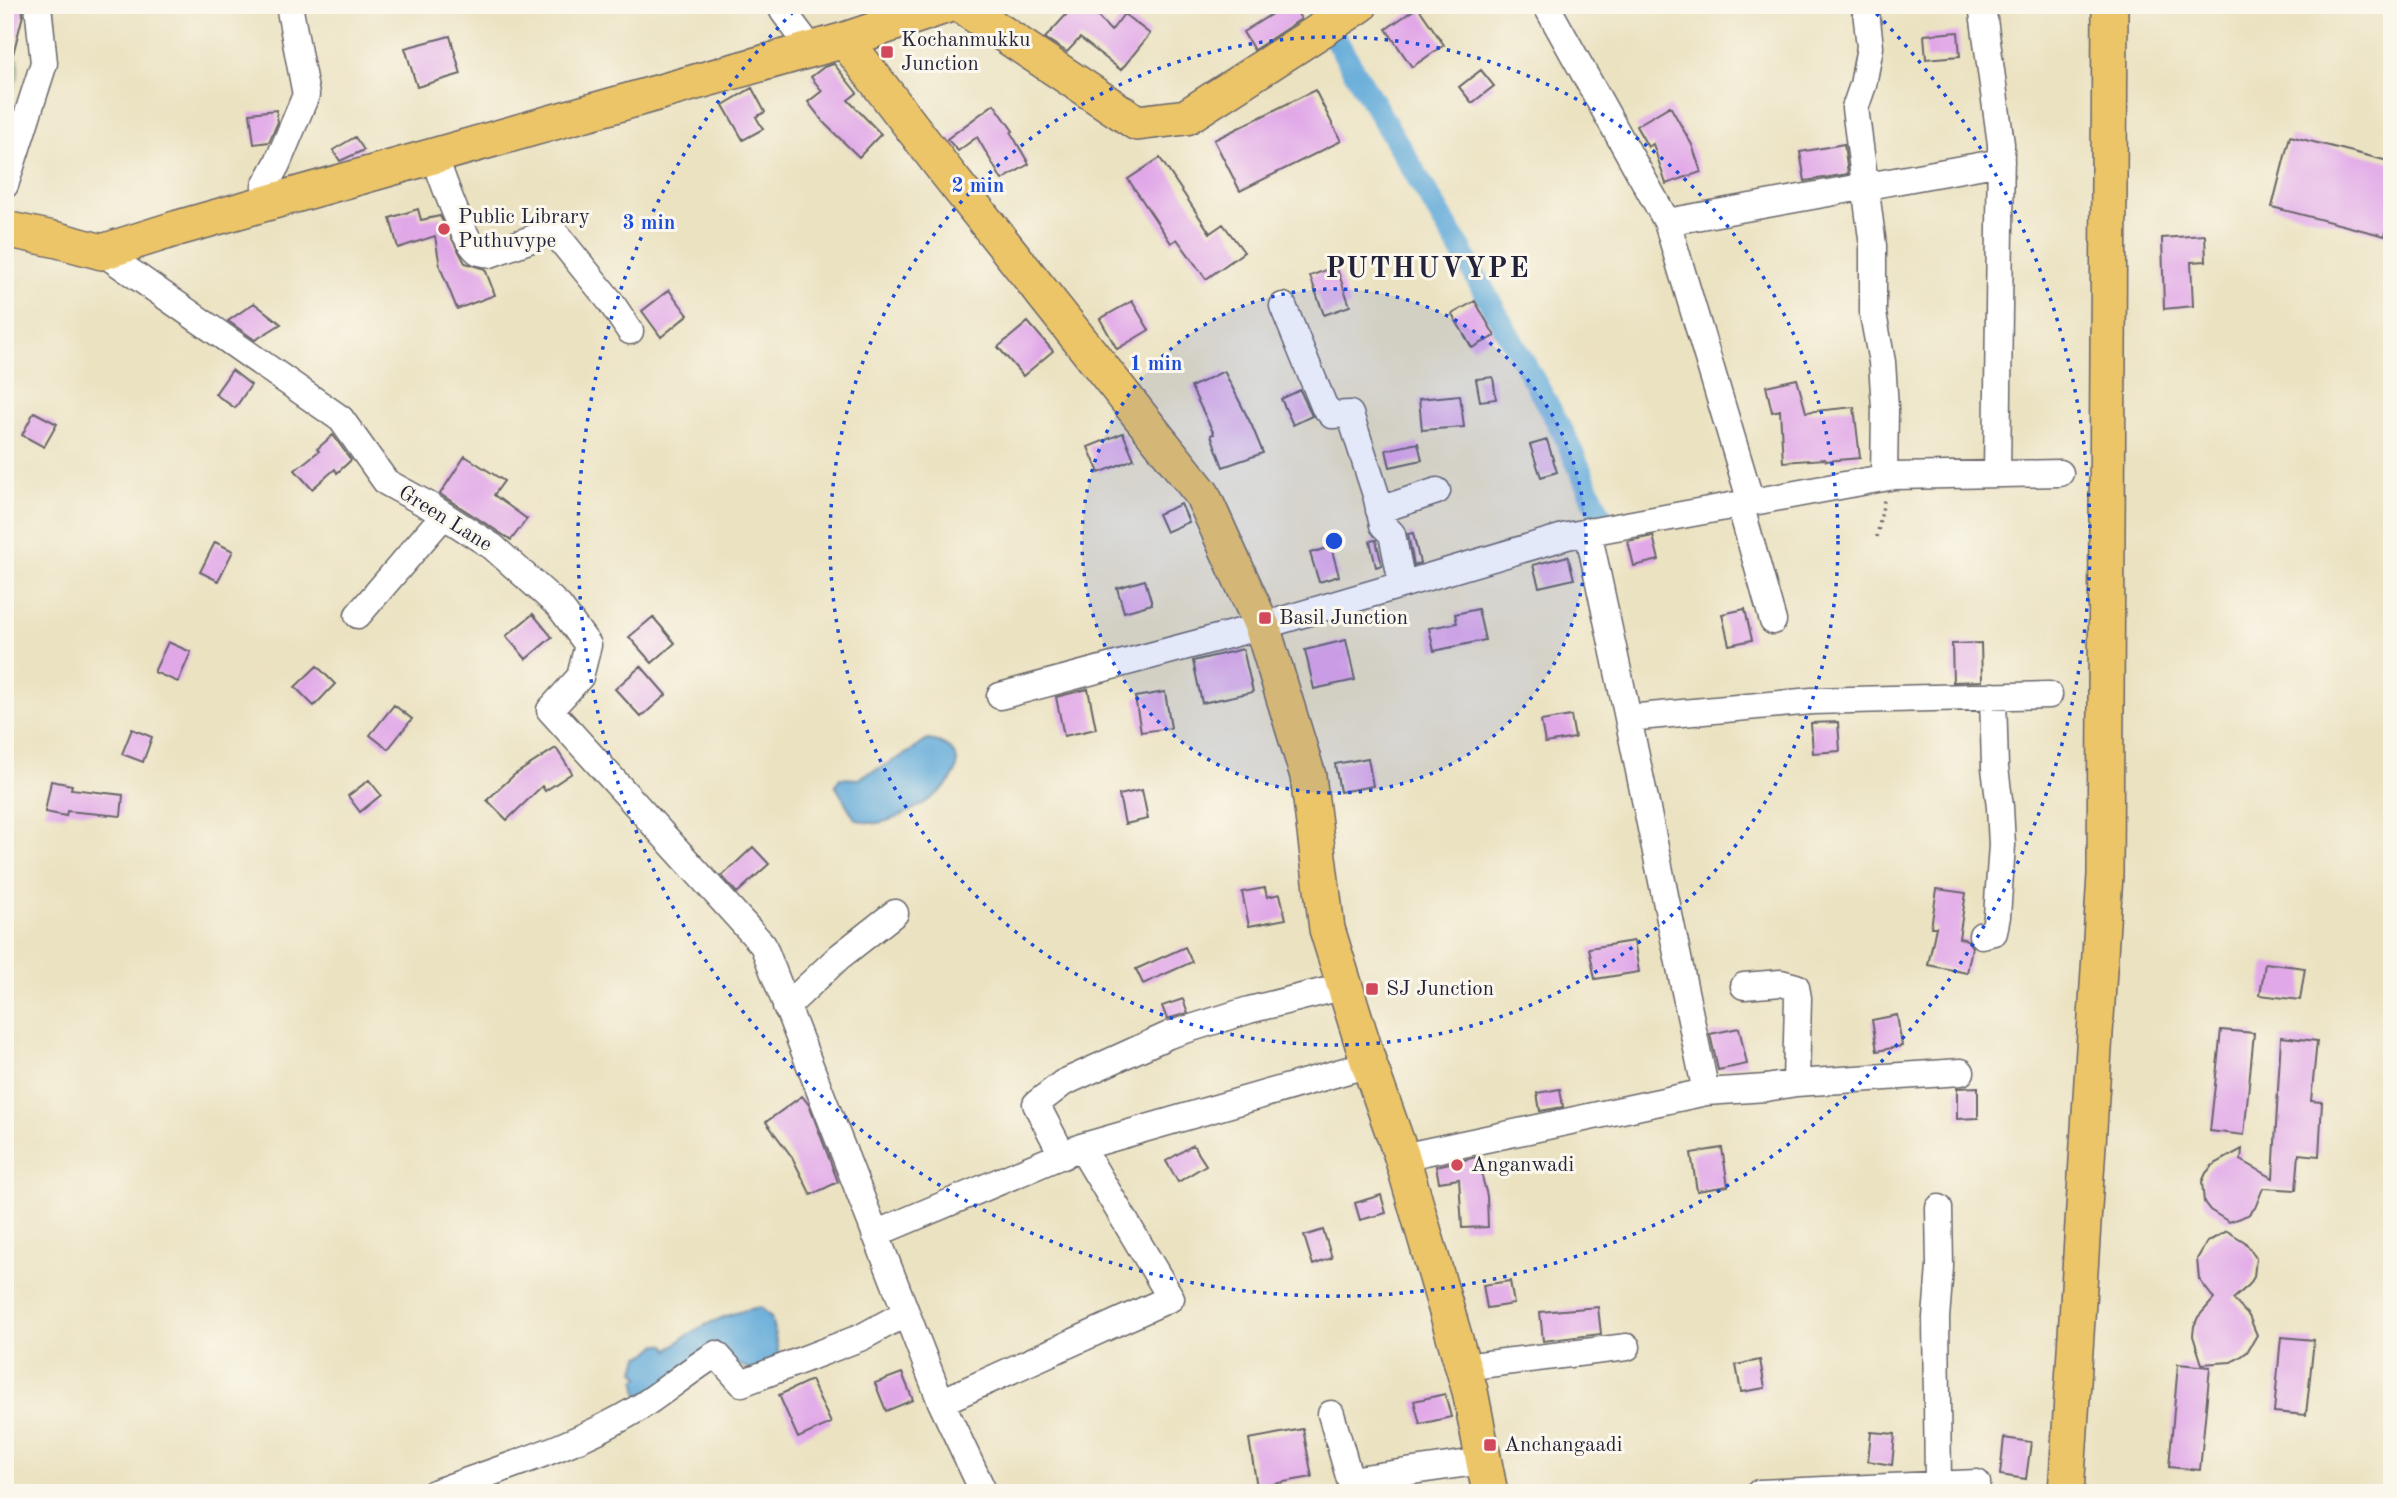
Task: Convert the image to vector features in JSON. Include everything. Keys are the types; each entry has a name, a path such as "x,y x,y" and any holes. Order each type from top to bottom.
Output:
{"main road":[{"path":"5,229 102,252 812,50 948,5"},
{"path":"960,5 1136,123 1186,117 1360,5"},
{"path":"2066,1493 2105,875 2110,5"},
{"path":"845,40 1202,494 1262,626 1308,776 1327,929 1369,1064 1402,1157 1470,1391 1487,1477"}],"street":[{"path":"5,185 44,63 37,5"},
{"path":"277,201 265,186 306,95 289,5"},
{"path":"787,5 783,11 812,50"},
{"path":"1546,5 1667,222 1745,503 1747,524 1773,621"},
{"path":"1863,5 1870,47 1863,85 1855,108 1872,246 1873,314 1882,362 1885,477"},
{"path":"1982,5 2001,144 1997,474"},
{"path":"434,156 456,214 473,247 480,253 490,254 548,233 555,233 610,301 630,331"},
{"path":"1667,222 2001,162"},
{"name":"Green Lane","path":"102,252 341,419 386,482 493,547 559,607 588,645 580,677 550,710 763,945 786,1007"},
{"path":"1283,306 1324,406 1332,415 1350,414 1383,525 1392,534 1402,583"},
{"path":"1000,696 1262,626 1402,583 1588,531 1885,477 2060,473"},
{"path":"1379,510 1437,491"},
{"path":"358,615 444,515"},
{"path":"1588,531 1706,1092"},
{"path":"1628,718 1812,701 2049,695"},
{"path":"1982,934 1994,932 2002,845 1995,768 1993,696"},
{"path":"895,913 839,957 786,1007 941,1402 984,1493"},
{"path":"1744,986 1781,983 1796,987 1796,1083"},
{"path":"941,1402 1171,1298 1072,1151 1035,1104 1063,1083 1169,1035 1249,1010 1346,986"},
{"path":"875,1234 1072,1151 1369,1064"},
{"path":"1402,1157 1706,1092 1961,1072"},
{"path":"1759,1493 1955,1486 1936,1318 1940,1267 1939,1208"},
{"path":"434,1493 564,1446 637,1409 686,1372 716,1354 742,1383 862,1337 906,1313"},
{"path":"1463,1367 1628,1347"},
{"path":"1331,1414 1350,1480 1487,1477"}],"path":[{"path":"1877,537 1885,477"}],"green space":[{"path":"5,56 18,59 18,75 5,113"}],"water":[{"path":"927,740 946,746 957,762 955,774 946,786 918,807 888,821 871,823 855,819 835,785 840,778 860,779"},
{"path":"760,1307 771,1317 779,1355 756,1371 732,1363 638,1396 636,1380 640,1377 635,1371 639,1356 647,1354 658,1344 666,1345 669,1350 689,1334 712,1322"}],"building":[{"path":"5,5 22,5 23,15 11,62 5,61"},
{"path":"1075,5 1087,5 1111,31 1124,14 1150,34 1121,70 1080,38 1067,52 1045,38"},
{"path":"1286,5 1293,5 1301,19 1254,50 1243,32"},
{"path":"1418,7 1444,45 1412,67 1386,29"},
{"path":"1958,32 1960,56 1926,59 1924,35"},
{"path":"450,36 461,74 417,87 405,48"},
{"path":"834,64 857,93 848,100 881,134 859,157 825,124 808,102 822,91 811,77 824,67"},
{"path":"1481,70 1494,86 1472,103 1459,87"},
{"path":"752,88 765,112 756,117 763,129 743,140 723,105"},
{"path":"1315,90 1341,141 1240,191 1214,140"},
{"path":"994,104 1013,131 1011,133 1029,164 1002,180 977,137 958,151 947,139"},
{"path":"1670,106 1692,145 1701,172 1666,184 1653,144 1648,147 1636,126"},
{"path":"276,110 278,122 269,142 254,144 250,113"},
{"path":"2290,136 2392,162 2392,208 2385,236 2272,207"},
{"path":"355,137 364,150 340,161 333,150"},
{"path":"1844,144 1848,174 1805,181 1800,152"},
{"path":"1160,158 1210,233 1223,224 1244,252 1206,279 1177,239 1171,243 1128,179"},
{"path":"418,209 421,220 440,216 465,263 485,269 495,295 457,309 440,267 435,236 398,248 390,218"},
{"path":"2205,235 2206,261 2191,262 2193,306 2164,309 2162,238"},
{"path":"1336,266 1350,306 1324,315 1310,276"},
{"path":"669,290 688,315 661,337 642,311"},
{"path":"1132,301 1149,330 1117,349 1100,319"},
{"path":"1475,301 1495,336 1472,348 1452,314"},
{"path":"254,303 281,324 255,340 228,321"},
{"path":"1028,322 1053,351 1023,376 998,347"},
{"path":"232,370 251,385 235,408 215,394"},
{"path":"1224,371 1263,453 1223,467 1211,435 1214,434 1191,387"},
{"path":"1493,377 1496,399 1480,401 1476,379"},
{"path":"1797,379 1806,412 1854,407 1860,458 1783,462 1780,410 1772,412 1766,386"},
{"path":"1300,390 1312,416 1293,425 1281,399"},
{"path":"1460,395 1464,427 1422,430 1419,399"},
{"path":"34,412 57,424 44,447 22,435"},
{"path":"1123,433 1134,459 1099,473 1088,447"},
{"path":"333,435 351,460 337,473 335,469 312,489 295,470 319,451 317,449"},
{"path":"1547,440 1557,472 1541,477 1530,445"},
{"path":"1418,443 1422,460 1390,467 1386,450"},
{"path":"465,456 504,481 494,495 527,519 511,540 440,494"},
{"path":"1181,504 1189,522 1166,532 1158,514"},
{"path":"1413,533 1420,563 1414,565 1408,534"},
{"path":"1653,536 1659,560 1634,566 1628,541"},
{"path":"1376,540 1382,565 1376,567 1370,541"},
{"path":"215,542 233,551 218,581 200,572"},
{"path":"1331,547 1339,576 1319,582 1310,553"},
{"path":"1568,556 1574,579 1539,587 1533,565"},
{"path":"1145,580 1152,604 1124,612 1117,588"},
{"path":"1478,609 1485,640 1434,651 1429,628 1457,623 1455,614"},
{"path":"1745,609 1752,640 1729,645 1722,614"},
{"path":"533,614 552,637 526,659 506,636"},
{"path":"653,617 675,643 652,663 629,637"},
{"path":"1346,640 1355,680 1314,689 1305,650"},
{"path":"168,642 191,652 178,682 154,672"},
{"path":"1981,643 1982,681 1953,682 1952,644"},
{"path":"1243,649 1253,692 1202,703 1193,661"},
{"path":"317,666 335,684 314,706 295,687"},
{"path":"641,666 666,695 641,717 615,689"},
{"path":"1088,689 1096,729 1064,736 1056,697"},
{"path":"1165,692 1171,728 1141,732 1135,697"},
{"path":"394,705 412,719 388,749 370,735"},
{"path":"1571,716 1575,738 1545,743 1541,721"},
{"path":"1838,722 1840,751 1813,753 1811,723"},
{"path":"132,729 152,737 143,762 122,754"},
{"path":"556,748 572,773 545,791 542,786 507,820 487,800 514,775"},
{"path":"1368,758 1373,786 1340,792 1335,764"},
{"path":"369,780 381,795 360,812 348,796"},
{"path":"51,781 72,785 71,789 123,795 121,816 67,811 66,816 45,812"},
{"path":"1142,790 1148,819 1125,824 1119,795"},
{"path":"753,847 769,864 737,893 722,876"},
{"path":"1265,888 1267,897 1280,894 1286,919 1249,926 1242,892"},
{"path":"1937,889 1966,893 1959,938 1967,940 1972,947 1967,973 1928,965 1936,927 1931,927"},
{"path":"1634,941 1639,972 1595,979 1589,948"},
{"path":"1185,947 1192,962 1143,984 1136,969"},
{"path":"2265,963 2305,968 2300,1000 2260,995"},
{"path":"1183,999 1188,1013 1167,1019 1162,1006"},
{"path":"1897,1015 1902,1046 1877,1051 1872,1020"},
{"path":"1739,1028 1747,1064 1718,1070 1710,1034"},
{"path":"2221,1030 2254,1033 2244,1135 2210,1131"},
{"path":"2281,1037 2317,1041 2311,1101 2322,1102 2319,1156 2299,1154 2296,1190 2263,1188 2255,1208 2248,1215 2229,1222 2210,1210 2204,1202 2202,1182 2213,1165 2242,1149 2241,1160 2273,1178"},
{"path":"1978,1087 1978,1118 1957,1119 1957,1088"},
{"path":"1560,1089 1563,1107 1540,1111 1537,1093"},
{"path":"802,1096 809,1105 838,1182 811,1195 792,1157 766,1122"},
{"path":"1193,1145 1206,1165 1178,1182 1166,1161"},
{"path":"1722,1148 1728,1186 1697,1191 1691,1153"},
{"path":"1477,1157 1487,1196 1488,1227 1462,1228 1459,1179 1439,1182 1436,1166"},
{"path":"1381,1195 1386,1213 1360,1220 1355,1203"},
{"path":"1323,1230 1332,1258 1313,1265 1304,1236"},
{"path":"2227,1231 2245,1242 2256,1258 2254,1277 2233,1299 2249,1316 2257,1335 2247,1352 2239,1358 2231,1362 2202,1364 2193,1336 2194,1326 2198,1317 2214,1299 2199,1279 2197,1259 2207,1242"},
{"path":"1510,1281 1514,1304 1487,1308 1483,1285"},
{"path":"1598,1307 1601,1334 1543,1341 1540,1312"},
{"path":"2281,1337 2314,1340 2306,1415 2274,1412"},
{"path":"1760,1360 1765,1388 1741,1392 1736,1365"},
{"path":"2178,1364 2210,1367 2200,1470 2169,1467"},
{"path":"902,1373 913,1400 886,1411 875,1383"},
{"path":"811,1380 831,1423 798,1438 779,1395"},
{"path":"1445,1394 1451,1417 1420,1424 1414,1401"},
{"path":"1303,1429 1312,1477 1257,1487 1249,1439"},
{"path":"1871,1432 1895,1434 1892,1465 1868,1461"},
{"path":"2004,1438 2031,1442 2026,1479 2000,1475"}],"waterway":[{"path":"1315,5 1318,10"},
{"path":"1333,35 1462,252 1564,434 1601,517"}],"place":[{"name":"Kochanmukku Junction","path":"887,52"},
{"name":"Public Library Puthuvype","path":"444,229"},
{"name":"Basil Junction","path":"1265,618"},
{"name":"SJ Junction","path":"1372,989"},
{"name":"Anganwadi","path":"1457,1165"},
{"name":"Anchangaadi","path":"1490,1445"}],"district":[{"name":"PUTHUVYPE","path":"1428,270"}]}
